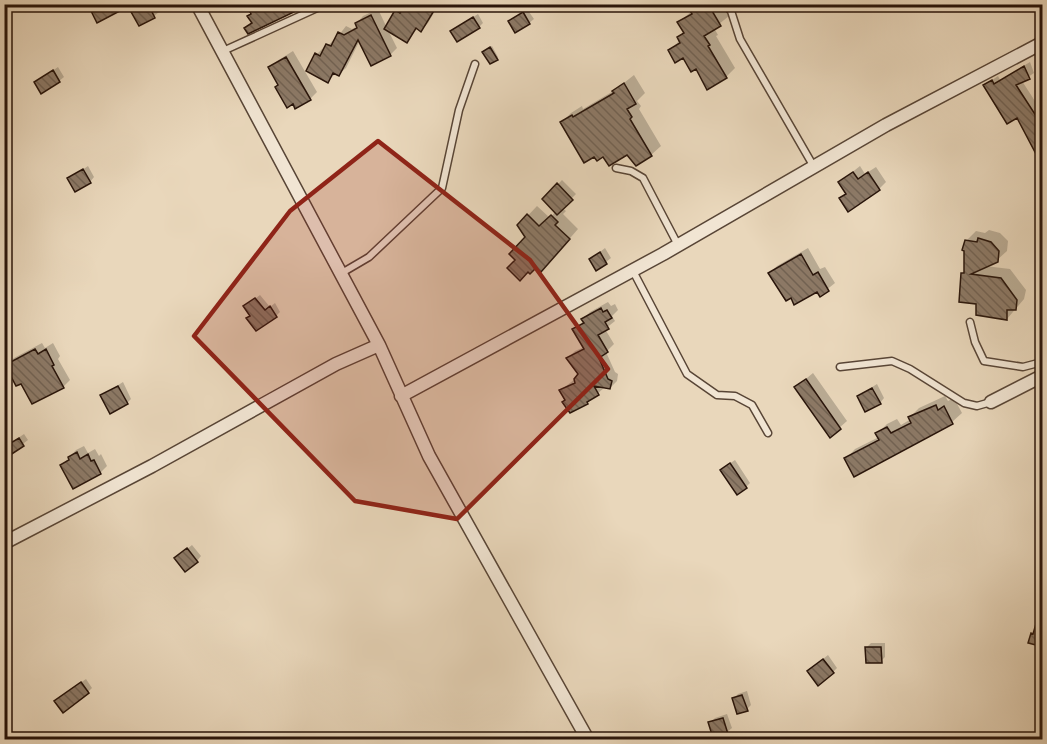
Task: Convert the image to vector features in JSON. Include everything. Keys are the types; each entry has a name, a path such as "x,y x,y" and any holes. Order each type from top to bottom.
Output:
{"street":[{"path":"197,4 379,345 429,456 588,740"},
{"path":"401,396 678,246 954,88 1042,43"},
{"path":"4,543 152,466 336,364 379,345"},
{"path":"991,402 1042,376"}],"lane":[{"path":"223,51 326,4"},
{"path":"724,4 731,11 740,39 814,167"},
{"path":"340,274 369,257 442,188 459,110 475,64"},
{"path":"616,168 630,171 643,178 678,246"},
{"path":"633,271 687,374 717,395 735,396 752,405 768,433"},
{"path":"970,322 975,342 984,361 1023,367 1042,362"},
{"path":"840,367 892,360 964,403 977,406 991,402"}],"highlighted area":[{"path":"378,141 530,260 608,369 457,519 355,501 194,336 290,211"}],"building":[{"path":"91,4 133,4 97,23 90,9"},
{"path":"141,4 148,4 155,18 139,26 130,10"},
{"path":"255,4 292,4 296,11 248,34 244,28 252,23 247,16 251,14 248,8"},
{"path":"405,4 427,4 435,9 421,32 416,28 407,43 384,29 395,10 400,13"},
{"path":"686,4 708,4 721,26 704,36 727,78 707,90 696,69 691,72 683,58 675,63 668,50 680,43 677,37 684,33 677,22 692,14"},
{"path":"523,12 530,24 515,33 508,21"},
{"path":"371,15 391,56 371,66 358,40 339,76 333,73 328,83 306,71 315,53 320,56 326,44 331,46 338,32 344,35 357,28 355,23"},
{"path":"473,17 480,28 457,42 450,31"},
{"path":"490,47 498,60 490,64 482,52"},
{"path":"286,57 311,100 295,109 293,104 287,108 275,87 278,85 268,67"},
{"path":"1024,66 1030,79 1016,85 1042,125 1042,151 1036,154 1017,118 1007,124 983,85 992,80 994,84"},
{"path":"53,70 60,82 41,94 34,82"},
{"path":"624,83 636,104 627,109 632,117 630,119 652,156 636,166 627,155 609,166 603,157 597,161 594,157 584,163 560,122 614,93 612,91"},
{"path":"83,169 91,183 75,192 67,178"},
{"path":"853,172 858,179 868,172 880,190 848,212 839,198 846,194 838,182"},
{"path":"557,183 573,200 557,215 542,199"},
{"path":"527,214 539,226 551,215 558,222 555,225 570,239 541,272 536,268 530,274 528,272 520,281 507,268 515,260 509,254 525,237 517,225"},
{"path":"978,238 991,242 999,251 998,262 971,274 1001,278 1017,300 1016,310 1007,310 1007,320 976,315 976,304 959,302 961,273 964,273 964,251 962,250 965,240 977,242"},
{"path":"600,252 607,264 596,271 589,259"},
{"path":"801,254 813,275 818,272 829,291 820,297 817,292 794,305 791,298 786,301 768,273"},
{"path":"255,298 265,310 270,306 277,317 256,331 246,318 250,316 243,306"},
{"path":"601,308 603,312 607,310 612,318 605,322 609,329 598,335 608,352 599,358 608,379 612,381 610,389 594,386 599,395 587,402 588,404 570,413 562,402 565,400 559,390 575,383 574,379 578,374 566,358 584,349 572,329 584,323 581,319"},
{"path":"35,349 38,354 46,349 64,388 32,404 21,384 16,386 5,365"},
{"path":"806,379 841,429 830,438 794,387"},
{"path":"118,386 128,404 110,414 100,395"},
{"path":"872,388 881,404 865,412 857,396"},
{"path":"936,405 938,410 944,406 953,424 854,477 844,458 879,440 875,433 887,427 891,433 911,423 908,417"},
{"path":"19,438 24,446 4,459 4,447"},
{"path":"77,452 80,459 88,454 101,474 73,489 60,465"},
{"path":"730,463 747,488 737,495 720,470"},
{"path":"187,548 198,562 185,572 174,558"},
{"path":"1040,610 1042,611 1042,638 1040,646 1028,643"},
{"path":"865,647 881,647 882,663 866,663"},
{"path":"823,659 834,673 818,686 807,671"},
{"path":"81,682 89,693 63,713 54,701"},
{"path":"742,695 748,711 737,714 732,698"},
{"path":"723,718 728,734 713,738 708,722"}]}
